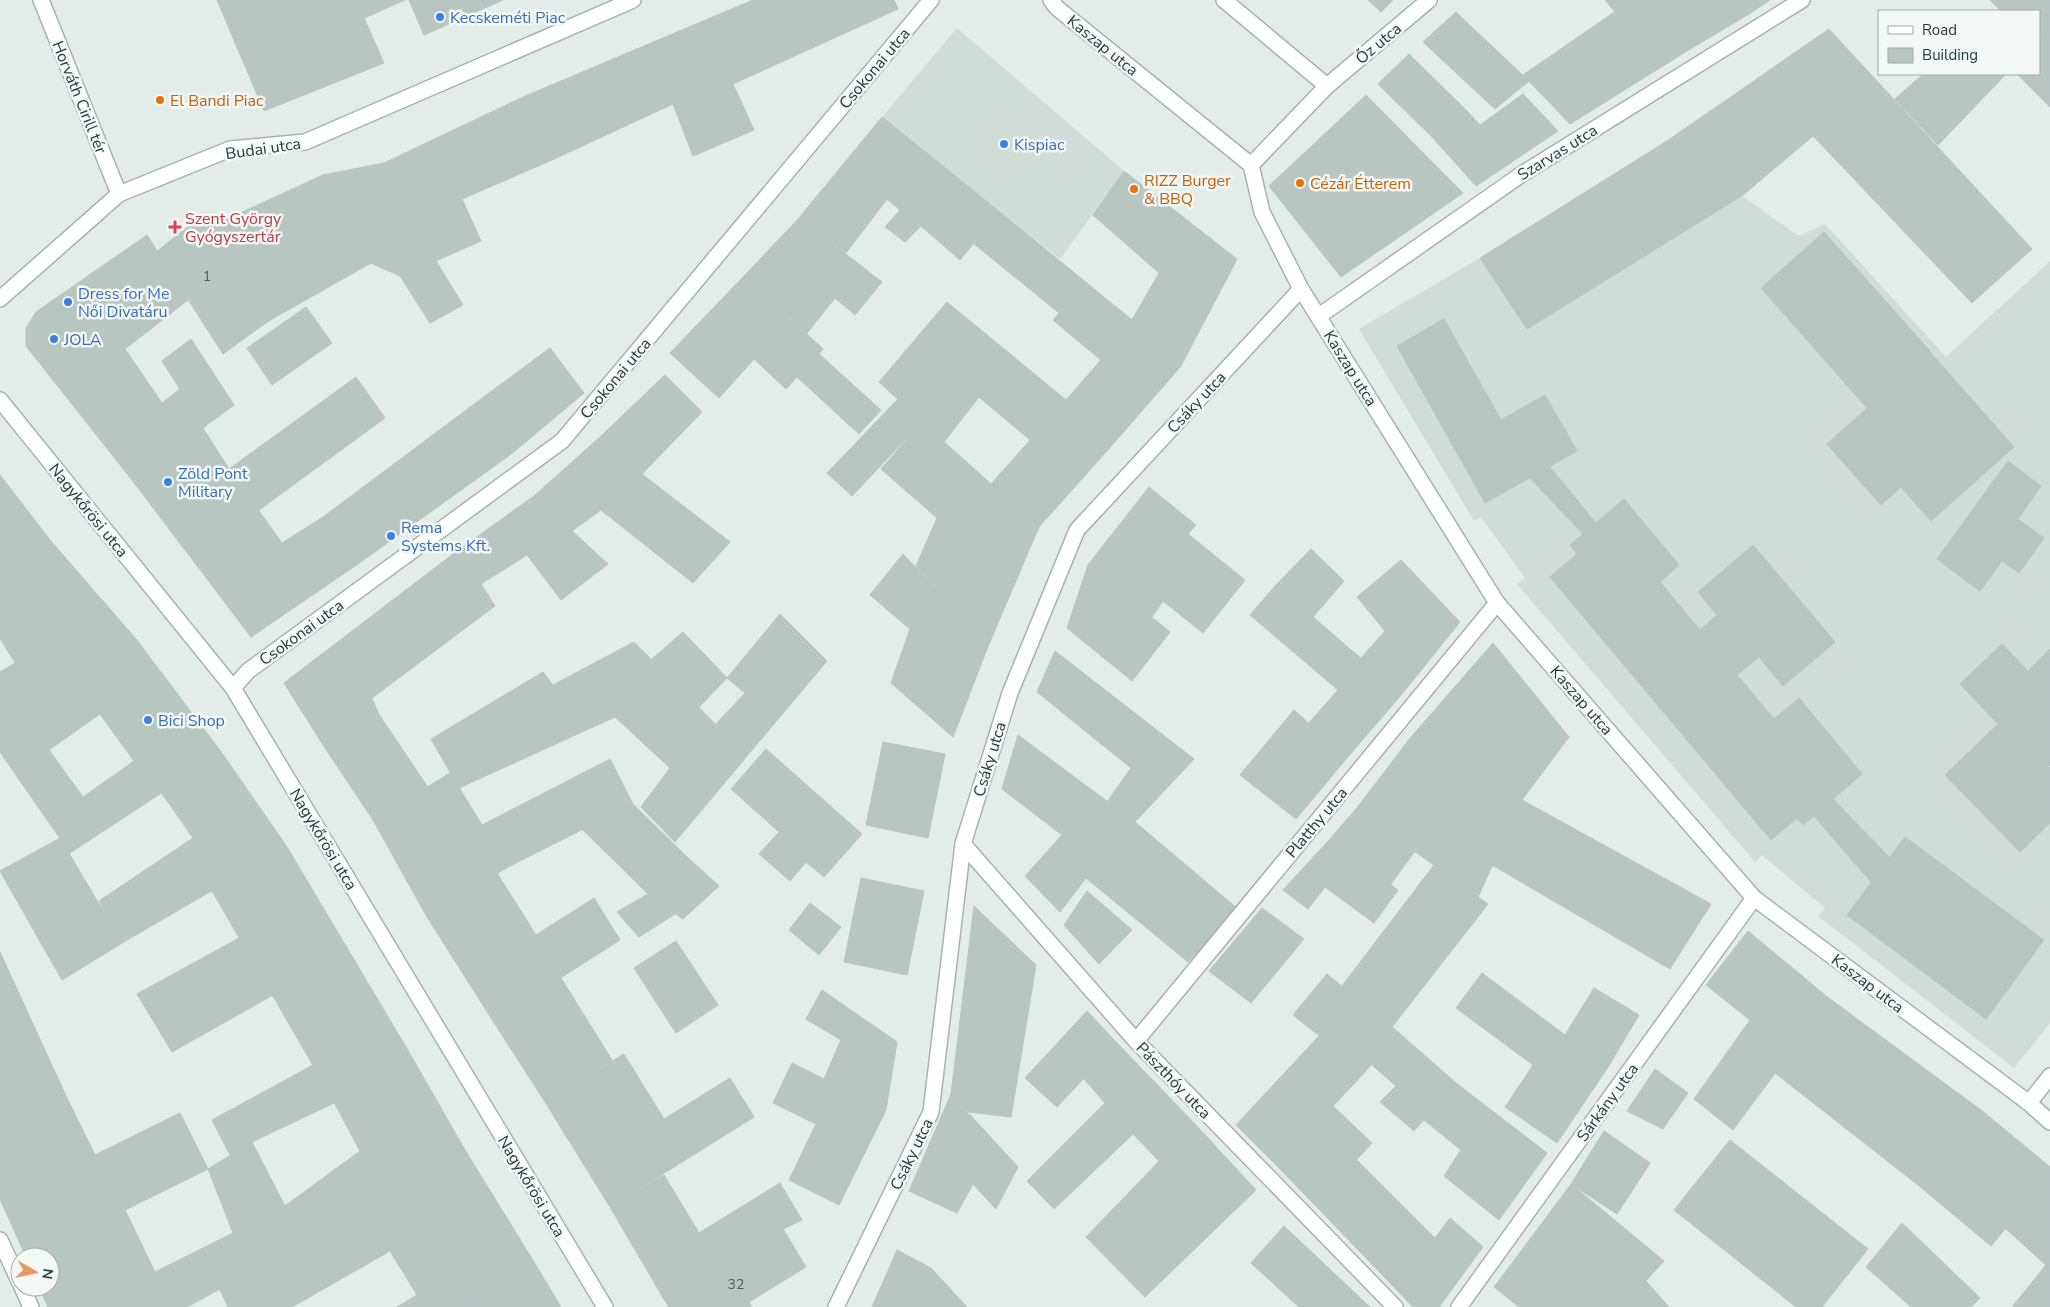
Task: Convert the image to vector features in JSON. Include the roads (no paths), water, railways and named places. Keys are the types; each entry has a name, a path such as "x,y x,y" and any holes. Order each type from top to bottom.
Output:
{"street":[{"name":"Horváth Cirill tér","path":"41,0 119,194"},
{"name":"Budai utca","path":"0,299 119,194 230,149 305,142 633,0"},
{"name":"Csokonai utca","path":"233,688 248,671 562,441 931,0"},
{"name":"Kaszap utca","path":"1051,0 1057,8 1251,165 1262,212 1301,288 1497,602 1754,898 2029,1103 2050,1122"},
{"path":"1224,0 1327,86 1251,165"},
{"name":"Őz utca","path":"1327,86 1429,0"},
{"name":"Szarvas utca","path":"1319,316 1522,174 1802,0"},
{"name":"Csáky utca","path":"836,1307 931,1112 963,844 1010,693 1077,530 1301,288"},
{"name":"Nagykőrösi utca","path":"0,400 233,688 605,1307"},
{"name":"Platthy utca","path":"1136,1041 1497,602"},
{"name":"Pászthóy utca","path":"963,844 1136,1041 1395,1307"},
{"name":"Sárkány utca","path":"1459,1307 1754,898"},
{"path":"2029,1103 2050,1076"},
{"path":"0,1240 10,1262"}],"place":[{"name":"Kecskeméti Piac","path":"440,17"},
{"name":"El Bandi Piac","path":"160,100"},
{"name":"Kispiac","path":"1004,144"},
{"name":"Cézár Étterem","path":"1300,183"},
{"name":"RIZZ Burger & BBQ","path":"1134,189"},
{"name":"Szent György Gyógyszertár","path":"175,227"},
{"name":"Dress for Me Női Divatáru","path":"68,302"},
{"name":"JOLA","path":"54,339"},
{"name":"Zöld Pont Military","path":"168,482"},
{"name":"Rema Systems Kft.","path":"391,536"},
{"name":"Bici Shop","path":"148,720"}]}
